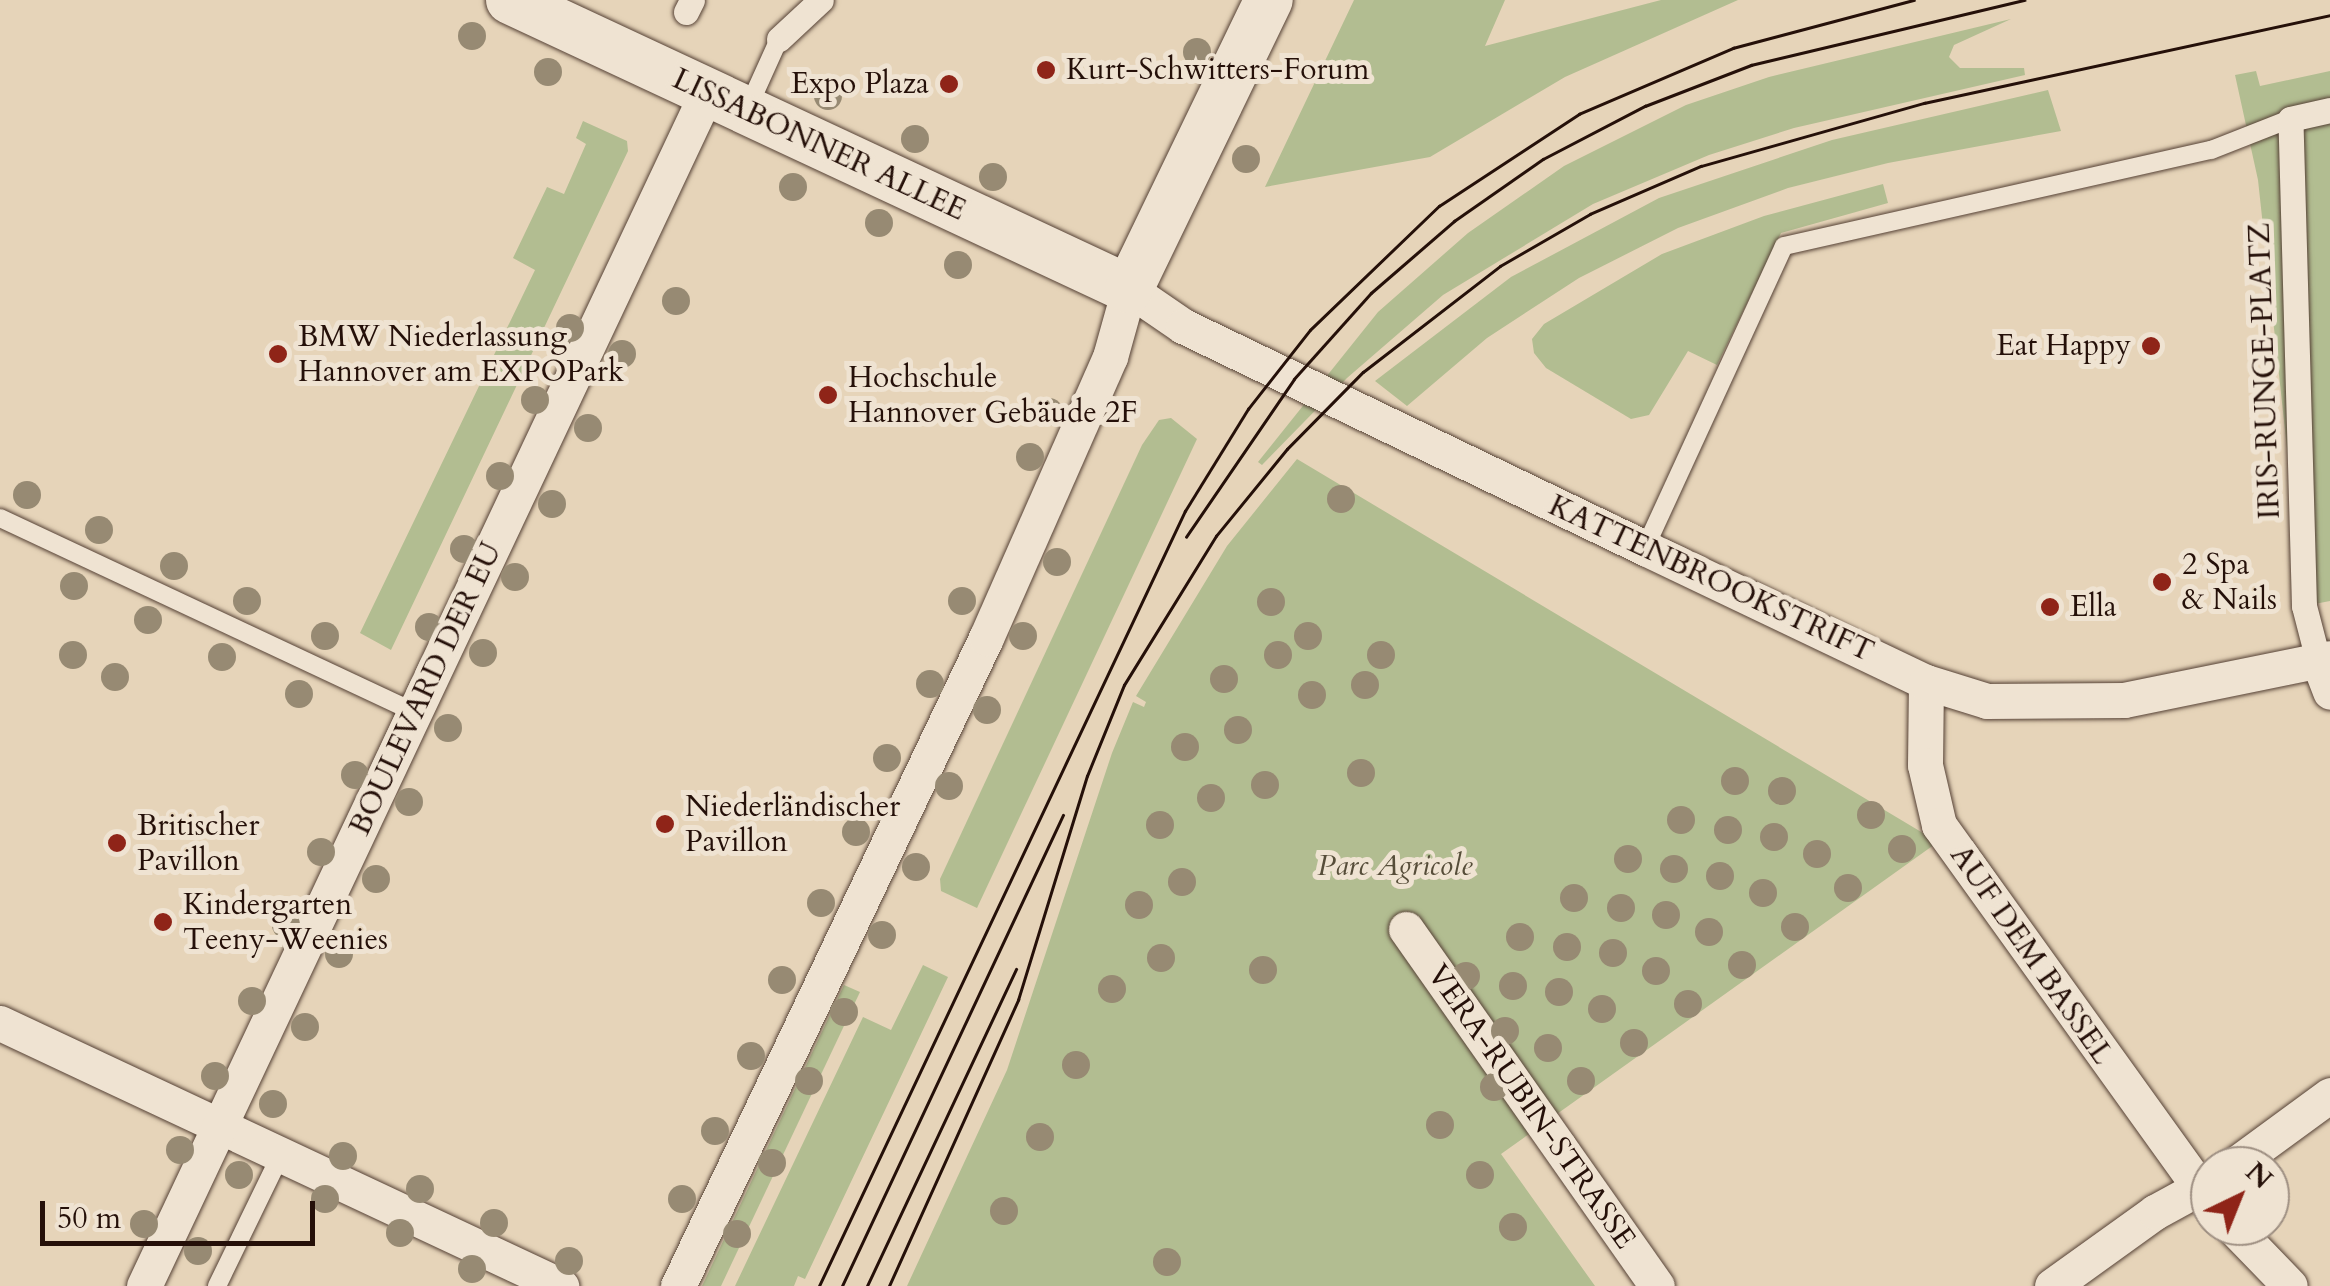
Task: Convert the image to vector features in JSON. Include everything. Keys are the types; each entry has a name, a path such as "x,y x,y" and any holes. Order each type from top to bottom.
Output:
{"main road":[{"name":"LISSABONNER ALLEE","path":"510,0 1129,289"},
{"path":"1129,289 1269,0"}],"street":[{"path":"779,39 821,0"},
{"name":"BOULEVARD DER EU","path":"144,1286 415,712 727,101"},
{"path":"2290,119 2330,110"},
{"name":"IRIS-RUNGE-PLATZ","path":"2290,119 2304,606 2326,670"},
{"path":"678,1286 986,638 1110,357 1129,289"},
{"name":"KATTENBROOKSTRIFT","path":"1129,289 1183,326 1926,682 1987,701 2055,705 2124,700 2326,670"},
{"name":"AUF DEM BASSEL","path":"1926,682 1925,766 1939,825 2190,1169"},
{"name":"VERA-RUBIN-STRASSE","path":"1406,929 1657,1286"},
{"path":"0,1023 562,1286"},
{"path":"2260,1146 2330,1095"},
{"path":"2052,1286 2155,1212 2190,1198"},
{"path":"2251,1246 2290,1286"}],"lane":[{"path":"727,101 779,39"},
{"path":"1644,548 1784,246 2211,150 2290,119"},
{"path":"0,518 415,712"},
{"path":"218,1286 280,1154"}],"green space":[{"path":"1354,0 1505,0 1485,46 1661,0 1738,0 1565,77 1430,157 1265,187"},
{"path":"2011,19 1954,45 1949,57 1960,68 2024,68 2025,75 1794,128 1709,155 1593,204 1443,295 1347,378 1262,465 1258,462 1378,312 1468,233 1564,166 1686,105 1769,77"},
{"path":"2256,71 2260,86 2330,71 2330,601 2304,606 2258,180 2235,75"},
{"path":"2048,90 2061,131 1888,163 1788,188 1678,228 1579,278 1487,338 1407,406 1375,381 1511,277 1659,198 1832,140"},
{"path":"583,121 627,141 628,151 391,650 360,633 535,270 513,258 547,187 564,194 586,144 576,138"},
{"path":"1883,184 1888,203 1781,233 1717,365 1688,351 1649,415 1631,419 1546,368 1534,353 1532,339 1544,324 1662,254 1764,216"},
{"path":"1171,418 1197,439 977,908 941,891 940,879 1142,445 1159,420"},
{"name":"Parc Agricole","path":"1297,459 1938,842 1501,1154 1595,1286 907,1286 1007,1070 1112,753 1133,702 1144,707 1146,702 1136,696 1227,546"},
{"path":"923,965 948,977 805,1279 798,1276 794,1286 735,1286 863,1017 891,1030"},
{"path":"844,985 860,992 721,1286 702,1286"}],"tram line":[{"path":"819,1286 1185,511 1248,409 1310,330 1439,206 1579,114 1733,48 1914,0"},
{"path":"1186,537 1294,379 1371,293 1454,221 1543,159 1645,106 1751,65 2024,0"},
{"path":"889,1286 1018,1000 1087,776 1124,685 1216,536 1287,449 1363,372 1500,266 1590,214 1701,166 1924,103 2330,15"},
{"path":"842,1286 1063,815"},
{"path":"867,1286 1016,969"}],"place":[{"name":"Kurt-Schwitters-Forum","path":"1046,70"},
{"name":"Expo Plaza","path":"949,84"},
{"name":"Eat Happy","path":"2151,346"},
{"name":"BMW Niederlassung Hannover am EXPOPark","path":"278,354"},
{"name":"Hochschule Hannover Gebäude 2F","path":"828,395"},
{"name":"2 Spa & Nails","path":"2162,582"},
{"name":"Ella","path":"2050,607"},
{"name":"Niederländischer Pavillon","path":"665,824"},
{"name":"Britischer Pavillon","path":"117,843"},
{"name":"Kindergarten Teeny-Weenies","path":"163,922"}]}
